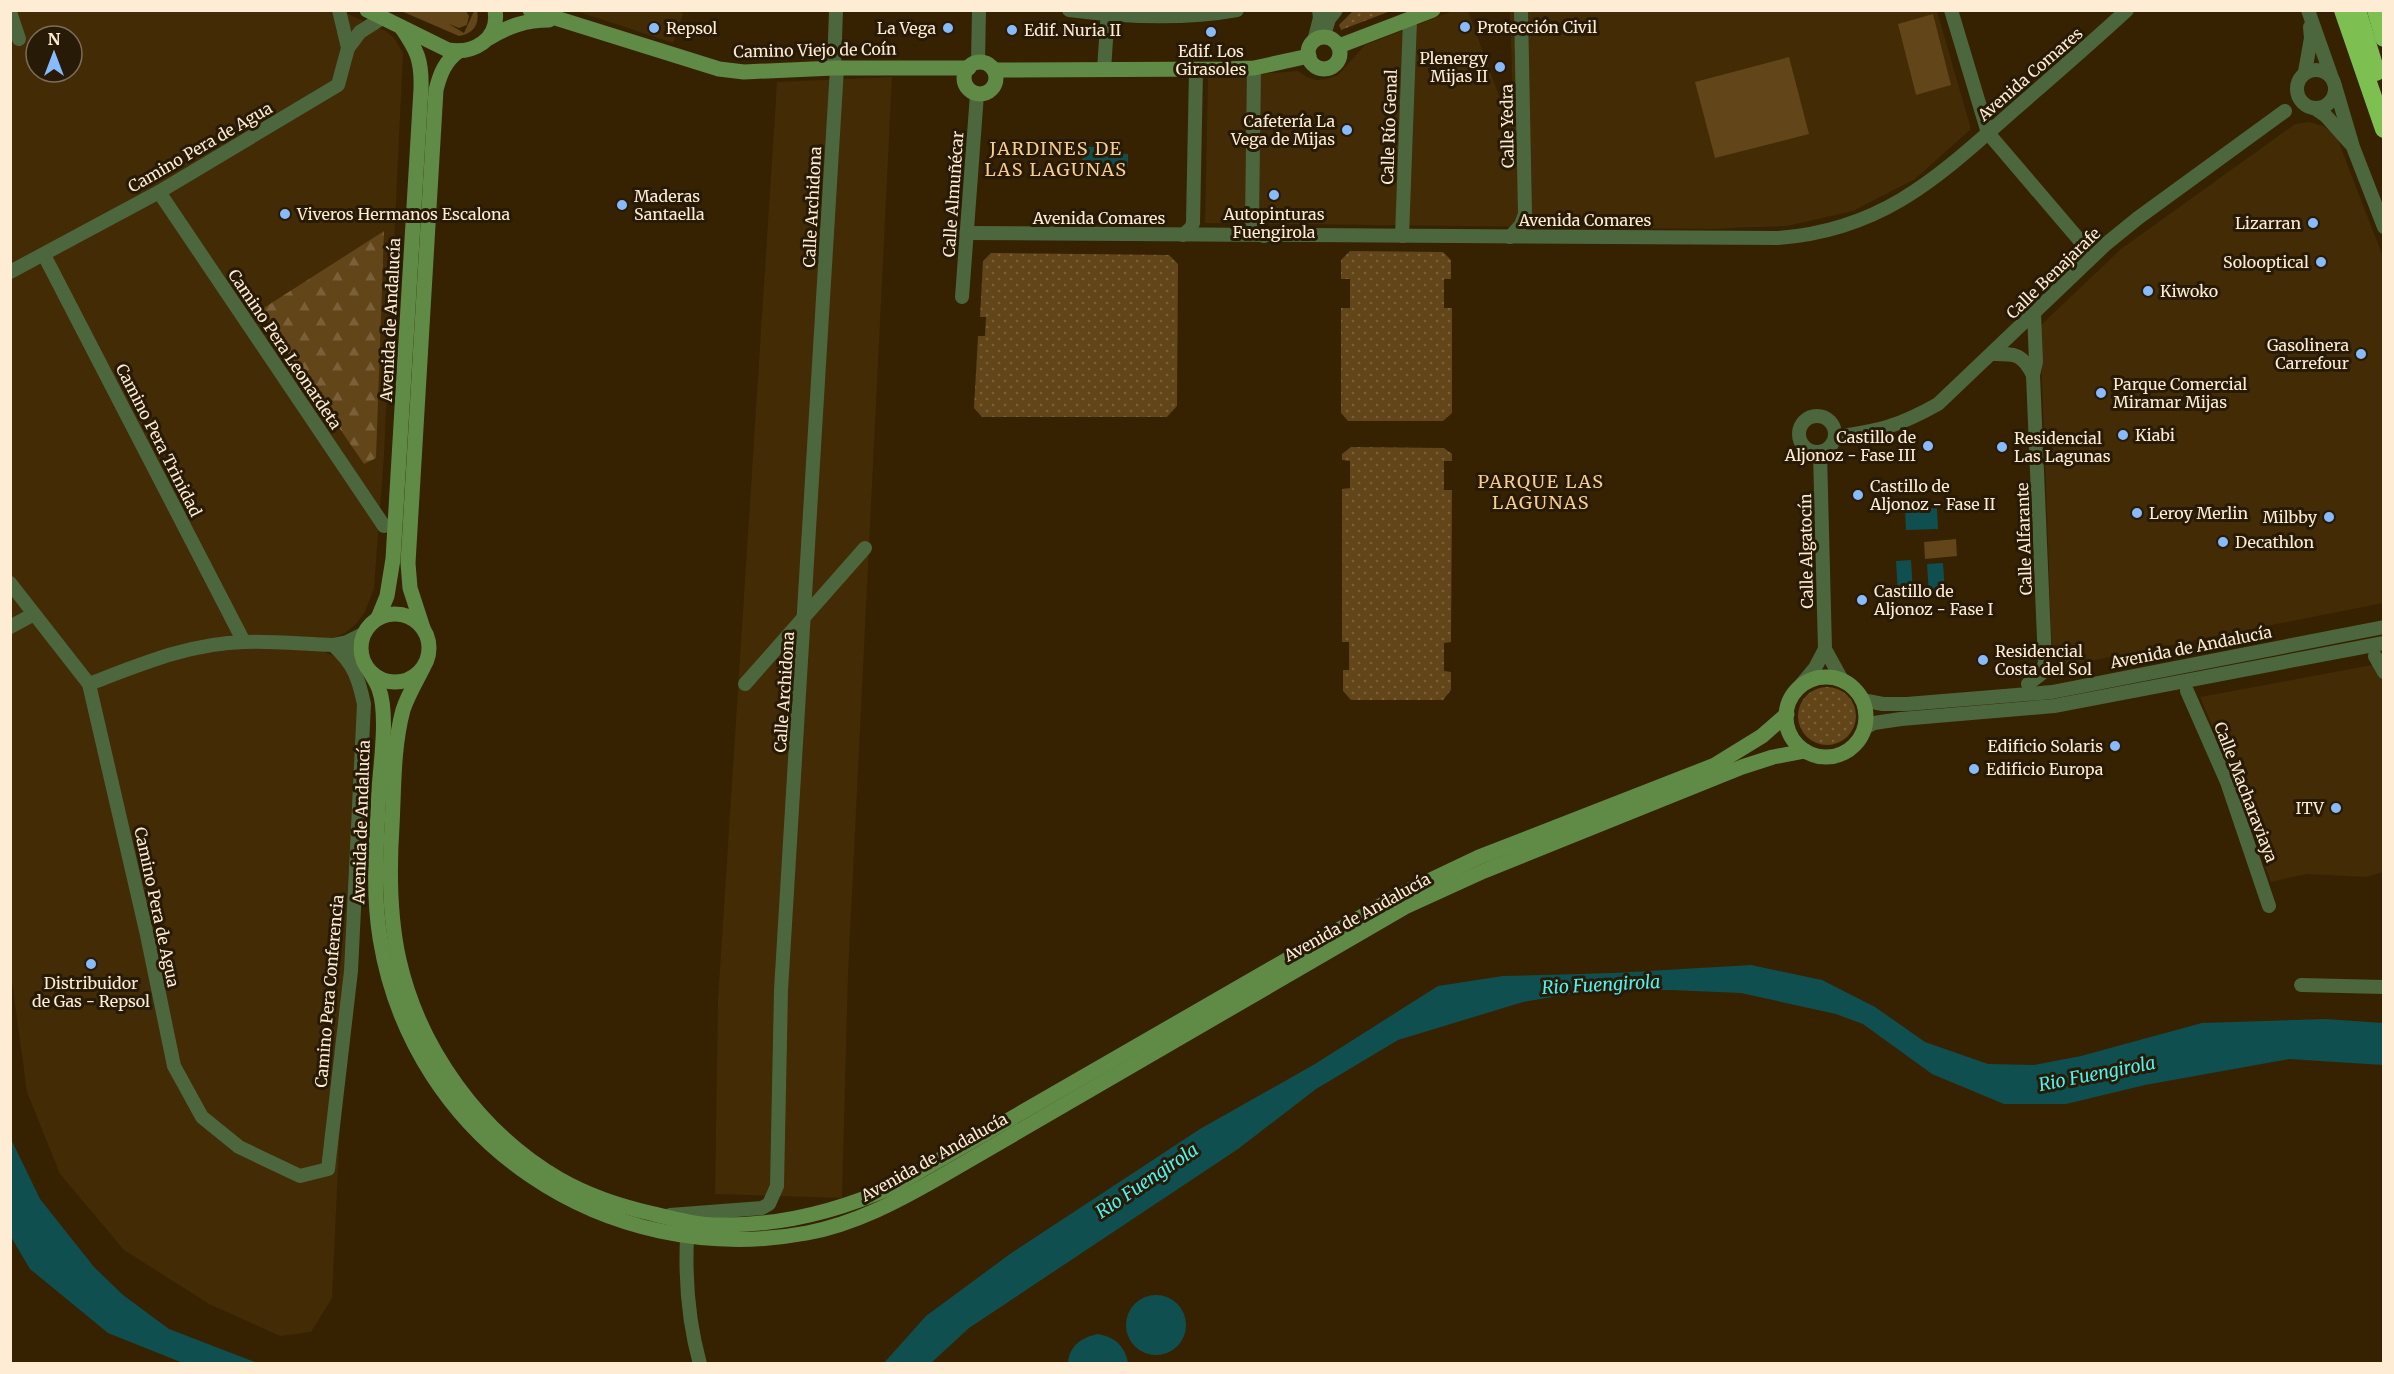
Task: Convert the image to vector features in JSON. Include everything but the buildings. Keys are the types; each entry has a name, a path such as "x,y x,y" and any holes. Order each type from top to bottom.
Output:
{"highway":[{"path":"2343,10 2384,129"},
{"path":"2357,10 2384,98"},
{"path":"2376,10 2384,38"}],"street":[{"name":"Camino Pera de Agua","path":"10,272 159,192 339,84 348,48 339,10"},
{"path":"367,10 448,50 459,51"},
{"path":"489,38 494,26 495,10"},
{"name":"Camino Viejo de Coín","path":"530,10 562,15 718,69 744,72 973,65"},
{"name":"Calle Archidona","path":"659,1215 762,1208 770,1204 777,1186 782,990 805,615 835,68 836,10"},
{"path":"973,65 989,65 994,70 996,78 994,86 987,93 977,93 969,89 964,76 973,65 979,10"},
{"path":"1069,10 1207,16 1237,10"},
{"path":"1319,10 1319,39"},
{"path":"1319,39 1333,40 1339,46 1340,56 1331,68 1316,67 1309,56 1310,46 1319,39 1336,10"},
{"path":"1339,46 1433,10"},
{"name":"Calle Yedra","path":"1510,237 1521,225 1525,214 1521,10"},
{"path":"1951,10 1988,133 2093,256"},
{"name":"Avenida Comares","path":"966,233 1778,237 1821,231 1878,213 1916,192 1988,133 2127,10"},
{"path":"2308,10 2311,38 2305,72 2298,81 2297,93 2303,104 2326,116 2353,147"},
{"path":"2308,10 2334,83 2353,147 2384,227"},
{"path":"10,12 19,39"},
{"path":"1104,70 1108,13"},
{"name":"Camino Viejo de Coín","path":"459,51 481,45 506,27 562,15"},
{"path":"348,48 360,32 382,18"},
{"name":"Calle Río Genal","path":"1402,236 1410,20"},
{"name":"Avenida de Andalucía","path":"378,618 387,596 393,559 422,75 417,49 401,27"},
{"name":"Avenida de Andalucía","path":"423,628 410,588 408,563 434,125 439,76 447,62 459,51"},
{"path":"994,70 1254,68 1309,56"},
{"path":"1254,68 1252,221 1257,233 1264,236"},
{"path":"2305,72 2317,69 2323,71 2334,83 2333,99 2328,104 2313,108"},
{"path":"1183,235 1193,223 1196,70"},
{"name":"Calle Almuñécar","path":"962,297 977,93"},
{"name":"Calle Benajarafe","path":"1836,437 1884,429 1938,404 2093,256 2138,218 2285,111 2297,93"},
{"name":"Calle Benajarafe","path":"2285,111 2313,108"},
{"name":"Camino Pera Leonardeta","path":"159,192 384,526"},
{"name":"Camino Pera Trinidad","path":"44,255 244,642"},
{"name":"Calle Alfarante","path":"2028,684 2041,674 2045,663 2033,375 2036,362 2034,313"},
{"path":"1992,354 2015,354 2027,362 2033,375"},
{"path":"1814,417 1825,418 1833,425 1836,437 1831,447 1820,453 1813,453 1803,446 1799,434 1803,422 1814,417"},
{"name":"Calle Algatocín","path":"1820,453 1825,649"},
{"path":"745,684 865,548"},
{"name":"Camino Pera de Agua","path":"10,583 89,684 142,911 174,1066 202,1118 239,1147 300,1176 328,1169"},
{"path":"333,645 355,656 368,670 387,682 397,682 407,680 423,668 428,659 430,648 423,628 407,615 397,613 378,618 363,634 360,651 368,670"},
{"path":"10,627 34,614"},
{"name":"Avenida de Andalucía","path":"1862,700 1883,704 1906,704 2052,692 2384,627"},
{"path":"89,684 168,655 208,646 244,642 333,645 347,642 363,634"},
{"name":"Avenida de Andalucía","path":"1865,728 1875,723 1901,719 2054,706 2384,644"},
{"name":"Camino Pera Conferencia","path":"328,1169 351,971 364,704 359,677 348,660 333,645"},
{"path":"1825,649 1842,680 1859,693 1866,719 1865,728 1856,744 1845,752 1832,756 1818,756 1805,751 1789,731 1787,714 1792,695 1815,668 1825,649"},
{"path":"2375,656 2384,672"},
{"name":"Avenida de Andalucía","path":"423,668 409,695 399,727 390,855 391,913 399,962 414,1007 434,1050 450,1076 491,1125 507,1141 550,1173 586,1192 629,1208 721,1226 776,1222 837,1210 866,1199 932,1165 1399,894 1479,857 1715,765 1762,736 1787,714"},
{"name":"Avenida de Andalucía","path":"368,670 380,690 383,720 376,856 378,923 386,966 399,1012 420,1055 457,1109 481,1136 525,1173 579,1205 625,1223 687,1237 721,1240 778,1238 809,1233 870,1214 940,1178 1405,907 1484,871 1742,767 1773,757 1805,751"},
{"path":"1800,686 1823,677 1842,680"},
{"name":"Calle Macharaviaya","path":"2187,691 2227,782 2269,906"},
{"path":"2301,985 2384,987"},
{"path":"687,1237 685,1271 688,1310 700,1364"}],"shaded area":[{"path":"10,11 341,11 386,31 394,38 403,53 384,456 374,588 365,612 356,624 345,633 326,641 326,653 340,658 355,682 359,716 332,1298 311,1332 280,1336 209,1304 124,1250 60,1174 27,1092 10,967"},
{"name":"Repsol","path":"576,11 680,11 683,14 673,43"},
{"path":"1453,11 1468,11 1501,101 1513,100 1510,11 1937,11 1971,129 1915,179 1853,211 1787,226 1708,229 1205,223 1208,78 1298,71 1316,80 1327,79 1338,75 1365,45"},
{"path":"892,77 848,975 842,1198 715,1194 718,1000 777,82"},
{"path":"2309,122 2323,126 2336,135 2383,257 2383,603 2065,666 2052,654 2040,326 2121,249 2295,124"},
{"path":"2383,663 2383,872 2367,877 2306,874 2271,882 2230,768 2200,697"}],"green space":[{"path":"401,11 466,11 469,16 467,25 459,28 449,24 464,33 474,11 477,11 477,20 472,31 459,36"},
{"path":"1353,11 1388,12 1341,30 1339,25"},
{"path":"1933,14 1951,85 1916,95 1898,24"},
{"path":"1789,57 1809,134 1715,158 1695,82"},
{"path":"384,231 376,458 364,464 259,311"},
{"path":"1350,251 1443,252 1451,260 1451,279 1444,279 1444,308 1452,308 1452,413 1443,421 1348,421 1341,413 1341,308 1350,308 1350,279 1341,279 1341,260"},
{"path":"991,253 1169,255 1178,264 1177,406 1167,417 982,417 974,408 978,336 985,336 986,317 980,317 983,261"},
{"path":"1351,447 1444,448 1452,454 1452,461 1444,461 1444,490 1452,490 1451,642 1444,643 1444,671 1451,672 1451,690 1443,700 1351,700 1343,691 1343,670 1349,670 1349,642 1342,642 1342,489 1350,488 1350,461 1342,460 1342,454"},
{"path":"1956,539 1957,556 1925,559 1924,542"},
{"path":"1827,687 1843,692 1851,700 1856,716 1851,732 1843,740 1827,745 1811,740 1803,732 1798,716 1803,700 1811,692"}],"water":[{"path":"1083,147 1113,147 1113,153 1128,154 1128,167 1104,167 1104,163 1094,163 1094,168 1082,168"},
{"path":"1937,508 1938,529 1906,530 1905,509"},
{"path":"1911,560 1913,593 1898,594 1896,561"},
{"path":"1943,563 1945,593 1929,594 1927,564"},
{"name":"Rio Fuengirola","path":"1751,965 1822,980 1875,1007 1925,1042 1988,1064 2034,1065 2081,1056 2202,1023 2325,1019 2383,1023 2383,1065 2289,1059 2145,1085 2066,1104 2004,1104 1932,1074 1863,1024 1836,1014 1741,993 1595,990 1523,1002 1398,1040 1316,1089 1238,1149 969,1328 931,1363 884,1363 926,1316 1010,1254 1200,1129 1315,1064 1438,986 1503,976 1614,973"},
{"path":"11,1139 40,1199 94,1267 123,1295 169,1329 257,1363 183,1363 108,1333 30,1269 11,1237"},
{"path":"1156,1295 1173,1300 1181,1308 1186,1325 1181,1342 1173,1350 1156,1355 1139,1350 1131,1342 1126,1325 1131,1308 1139,1300"},
{"path":"1098,1334 1118,1343 1128,1363 1068,1363 1077,1343"}],"place":[{"name":"Protección Civil","path":"1465,27"},
{"name":"Repsol","path":"654,28"},
{"name":"La Vega","path":"948,28"},
{"name":"Edif. Nuria II","path":"1012,30"},
{"name":"Edif. Los Girasoles","path":"1211,32"},
{"name":"Plenergy Mijas II","path":"1500,67"},
{"name":"Cafetería La Vega de Mijas","path":"1347,130"},
{"name":"Autopinturas Fuengirola","path":"1274,195"},
{"name":"Maderas Santaella","path":"622,205"},
{"name":"Viveros Hermanos Escalona","path":"285,214"},
{"name":"Lizarran","path":"2313,223"},
{"name":"Solooptical","path":"2321,262"},
{"name":"Kiwoko","path":"2148,291"},
{"name":"Gasolinera Carrefour","path":"2361,354"},
{"name":"Parque Comercial Miramar Mijas","path":"2101,393"},
{"name":"Kiabi","path":"2123,435"},
{"name":"Castillo de Aljonoz - Fase III","path":"1928,446"},
{"name":"Residencial Las Lagunas","path":"2002,447"},
{"name":"Castillo de Aljonoz - Fase II","path":"1858,495"},
{"name":"Leroy Merlin","path":"2137,513"},
{"name":"Milbby","path":"2329,517"},
{"name":"Decathlon","path":"2223,542"},
{"name":"Castillo de Aljonoz - Fase I","path":"1862,600"},
{"name":"Residencial Costa del Sol","path":"1983,660"},
{"name":"Edificio Solaris","path":"2115,746"},
{"name":"Edificio Europa","path":"1974,769"},
{"name":"ITV","path":"2336,808"},
{"name":"Distribuidor de Gas - Repsol","path":"91,964"}],"district":[{"name":"JARDINES DE LAS LAGUNAS","path":"1056,159"},
{"name":"PARQUE LAS LAGUNAS","path":"1541,492"}]}
